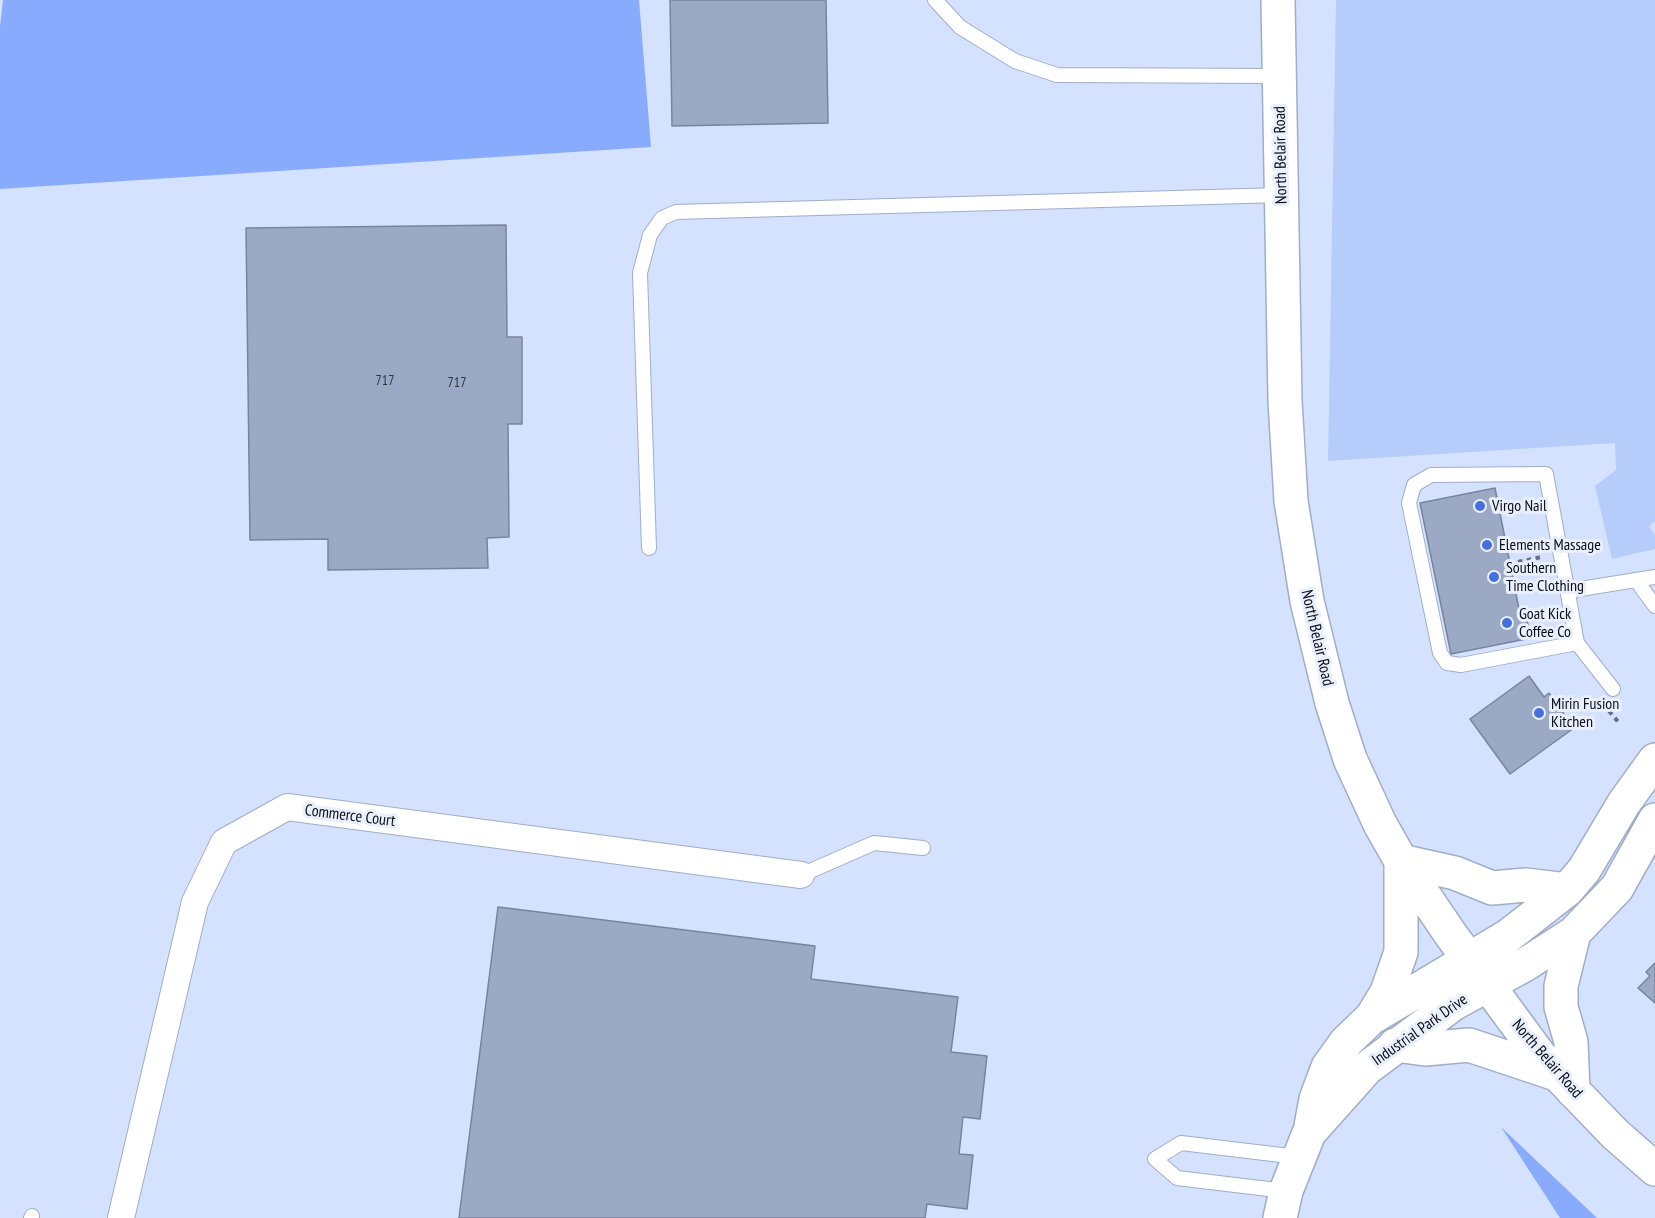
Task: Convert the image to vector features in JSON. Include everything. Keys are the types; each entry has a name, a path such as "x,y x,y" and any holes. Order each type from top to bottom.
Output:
{"street":[{"name":"North Belair Road","path":"1278,0 1285,401 1291,501 1307,601 1332,703 1350,759 1380,824 1401,861 1487,986 1540,1056 1615,1134 1655,1169"},
{"name":"Industrial Park Drive","path":"1283,1205 1328,1067 1346,1042 1371,1018 1508,936 1567,890 1584,870 1624,803 1655,760"},
{"name":"Commerce Court","path":"122,1218 195,902 224,842 287,807 801,875"},
{"path":"1395,1045 1425,1049 1446,1045 1469,1045 1566,1083 1571,1042 1561,1007 1561,986 1574,933 1617,888 1655,820"},
{"path":"1371,1018 1387,992 1401,952 1403,939 1401,861 1455,873 1492,888 1526,885 1567,890"},
{"name":"Industrial Park Drive","path":"1304,1145 1367,1068 1395,1045 1453,1004 1574,933"}],"lane":[{"path":"935,0 960,27 969,33 1015,61 1058,75 1279,76"},
{"path":"649,548 640,273 650,235 662,218 676,212 1281,195"},
{"path":"1577,643 1461,665 1447,663 1440,653 1409,503 1414,485 1431,475 1546,474 1577,643 1613,689"},
{"path":"1568,591 1655,577"},
{"path":"1636,580 1655,606"},
{"path":"801,875 874,843 923,848"},
{"path":"1283,1205 1177,1178 1155,1159 1181,1143 1304,1145"}],"path":[{"path":"1518,562 1544,556"},
{"path":"1603,703 1620,724"}],"shaded area":[{"path":"3,0 639,0 651,147 0,189 0,27"},
{"path":"1336,0 1655,0 1655,521 1649,526 1655,535 1655,549 1612,559 1595,486 1616,470 1615,443 1328,461"},
{"path":"1501,1127 1597,1218 1560,1218"}],"building":[{"path":"670,0 826,0 828,123 672,126"},
{"path":"506,225 507,337 522,337 522,424 508,424 509,537 487,538 488,568 328,570 328,539 250,540 246,228"},
{"path":"1495,488 1519,609 1524,607 1531,638 1451,654 1420,503"},
{"path":"1529,676 1544,697 1549,693 1574,728 1510,774 1470,719"},
{"path":"498,907 815,946 811,979 958,997 951,1052 987,1056 980,1119 963,1117 959,1154 973,1155 967,1209 927,1204 925,1218 459,1218"},
{"path":"1655,963 1655,1003 1638,988 1650,976 1646,972"}],"place":[{"name":"Virgo Nail","path":"1480,506"},
{"name":"Elements Massage","path":"1487,545"},
{"name":"Southern Time Clothing","path":"1494,577"},
{"name":"Goat Kick Coffee Co","path":"1507,623"},
{"name":"Mirin Fusion Kitchen","path":"1539,713"}]}
